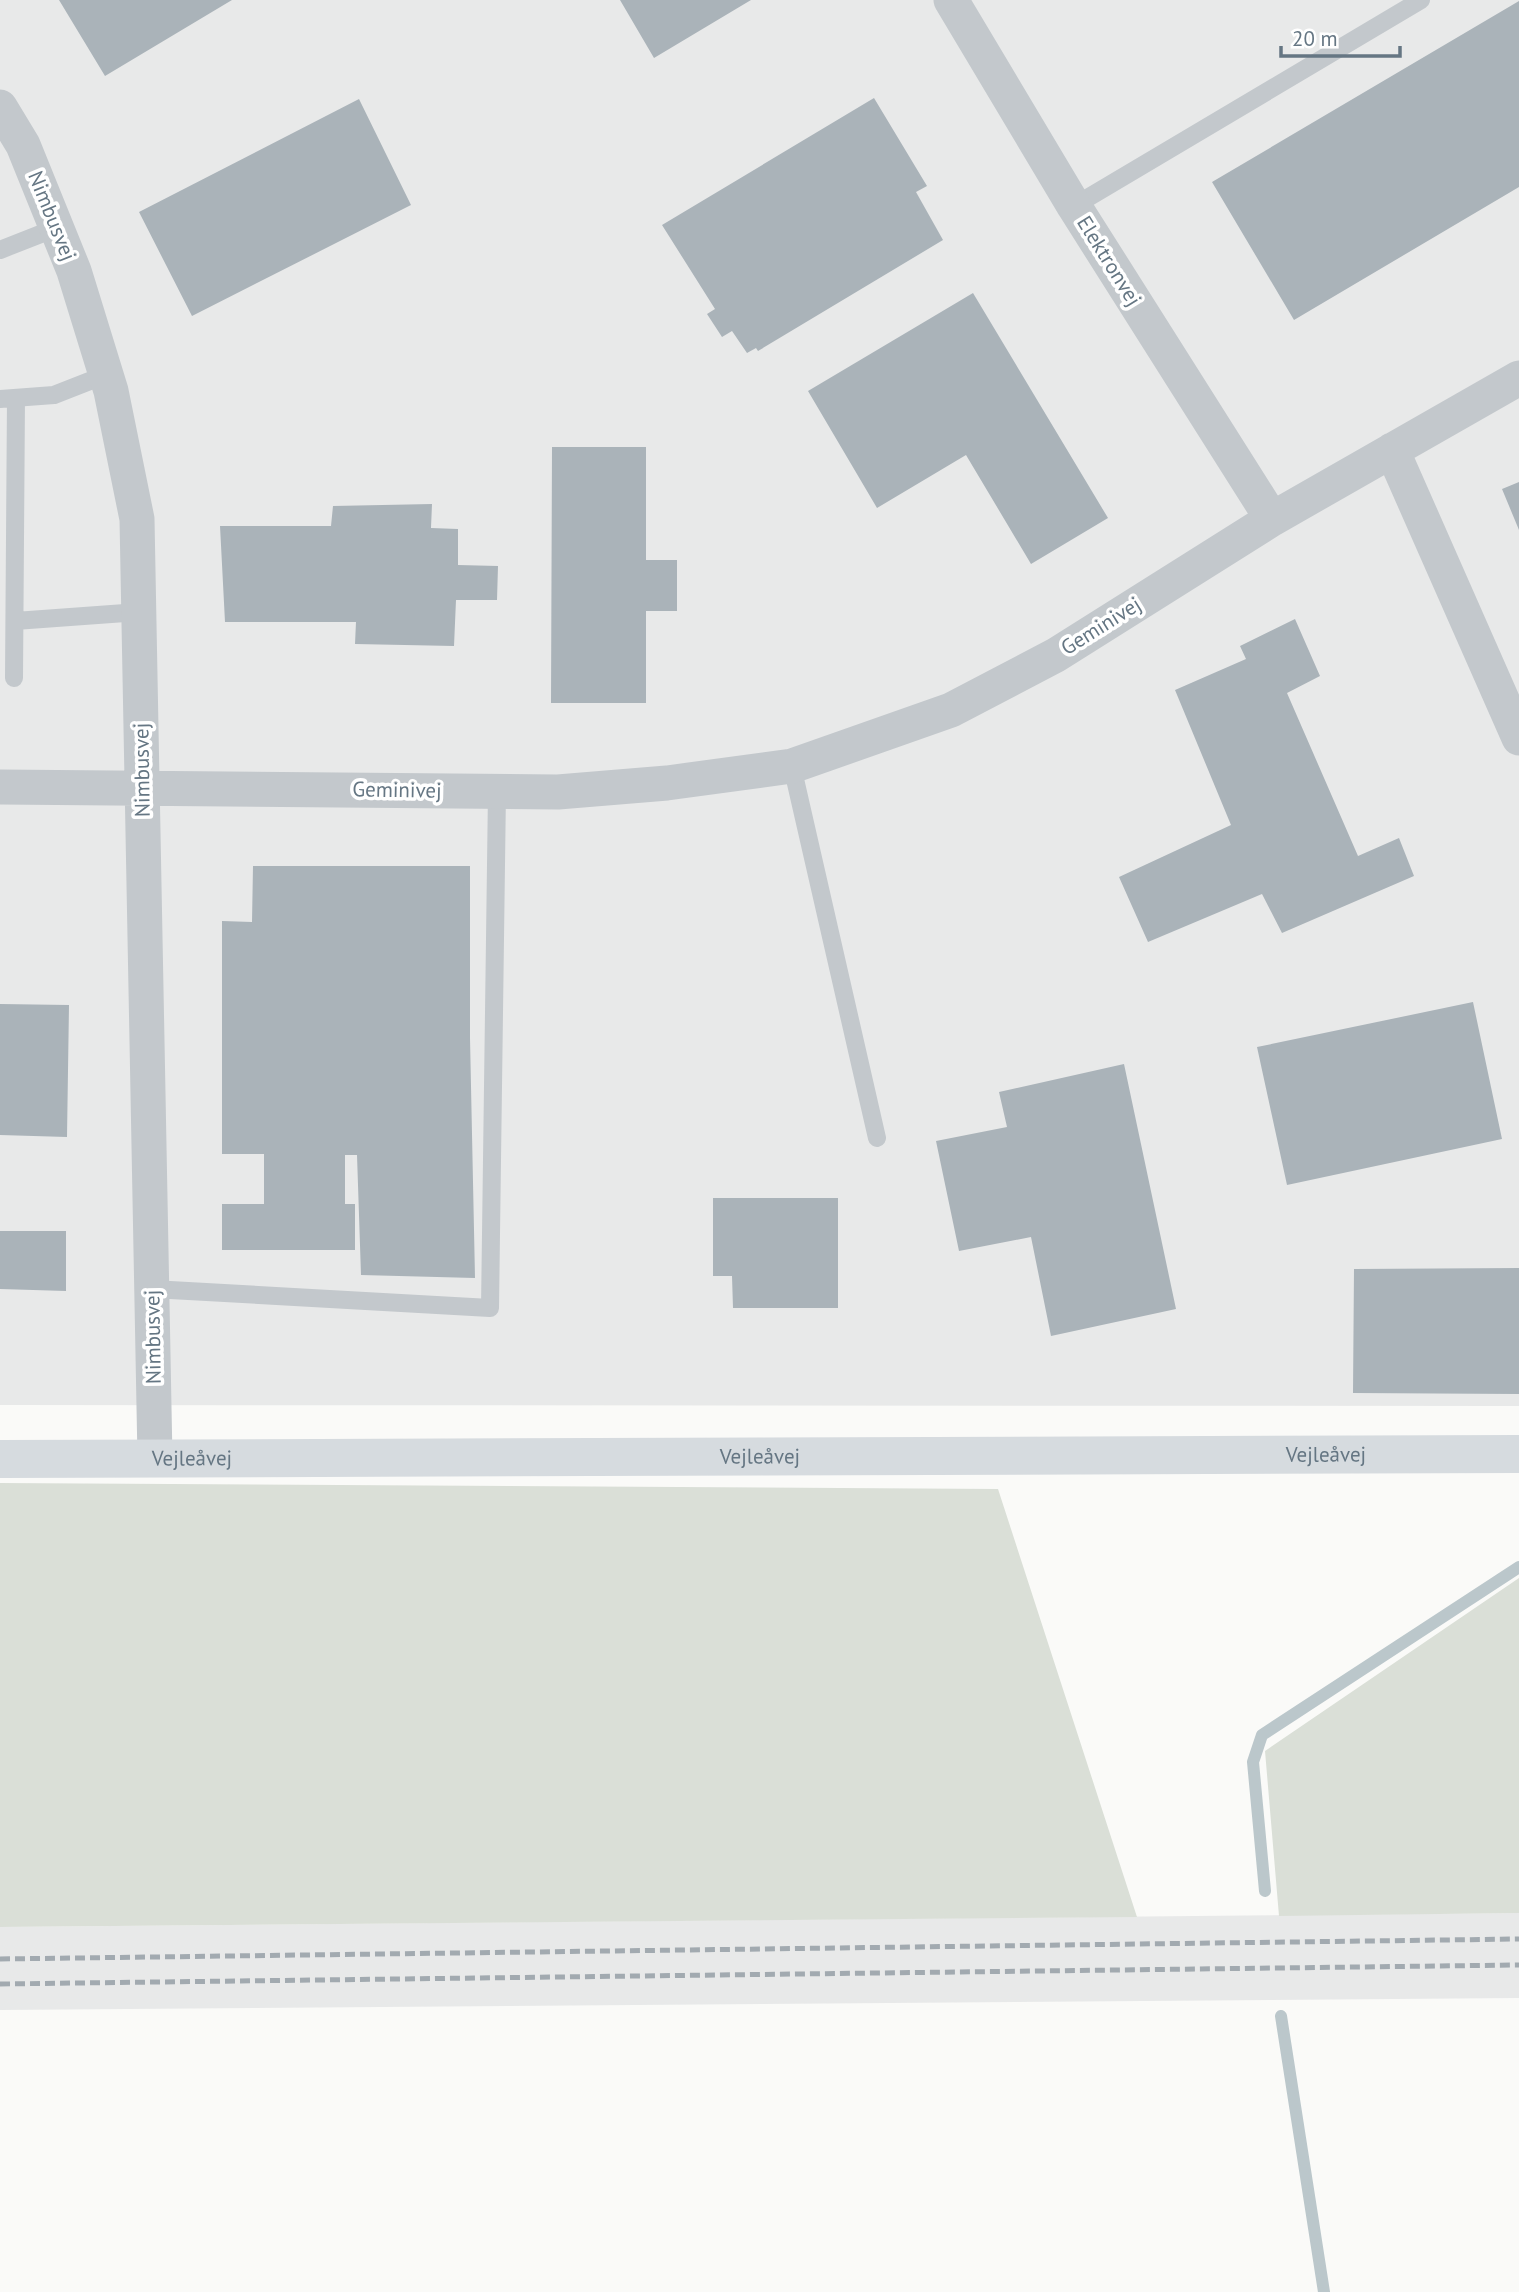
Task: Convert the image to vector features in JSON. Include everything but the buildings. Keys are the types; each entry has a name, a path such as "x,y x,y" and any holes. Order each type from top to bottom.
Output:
{"street":[{"name":"Elektronvej","path":"951,0 1074,206 1272,519"},
{"name":"Nimbusvej","path":"0,107 23,145 74,271 105,375 137,519 155,1459"},
{"name":"Geminivej","path":"0,787 558,792 667,783 792,766 951,710 1056,655 1272,519 1519,378"},
{"path":"1392,450 1519,738"},
{"name":"Vejleåvej","path":"0,1459 1519,1454"}],"lane":[{"path":"1074,206 1421,0"},
{"path":"0,250 56,228"},
{"path":"14,678 15,621 8,398 54,395 105,375"},
{"path":"15,621 139,612"},
{"path":"792,766 877,1138"},
{"path":"152,1289 490,1308 497,791"}],"shaded area":[{"path":"0,0 1519,0 1519,1406 0,1405"},
{"path":"0,1483 998,1489 1137,1917 0,1927"},
{"path":"1519,1578 1519,1913 1279,1916 1265,1751"},
{"path":"1519,1913 1519,1998 0,2010 0,1927"}],"waterway":[{"path":"1265,1891 1253,1762 1262,1735 1519,1567"},
{"path":"1281,2016 1324,2292"}],"railway":[{"path":"0,1959 1519,1939"},
{"path":"0,1984 1519,1965"}]}
